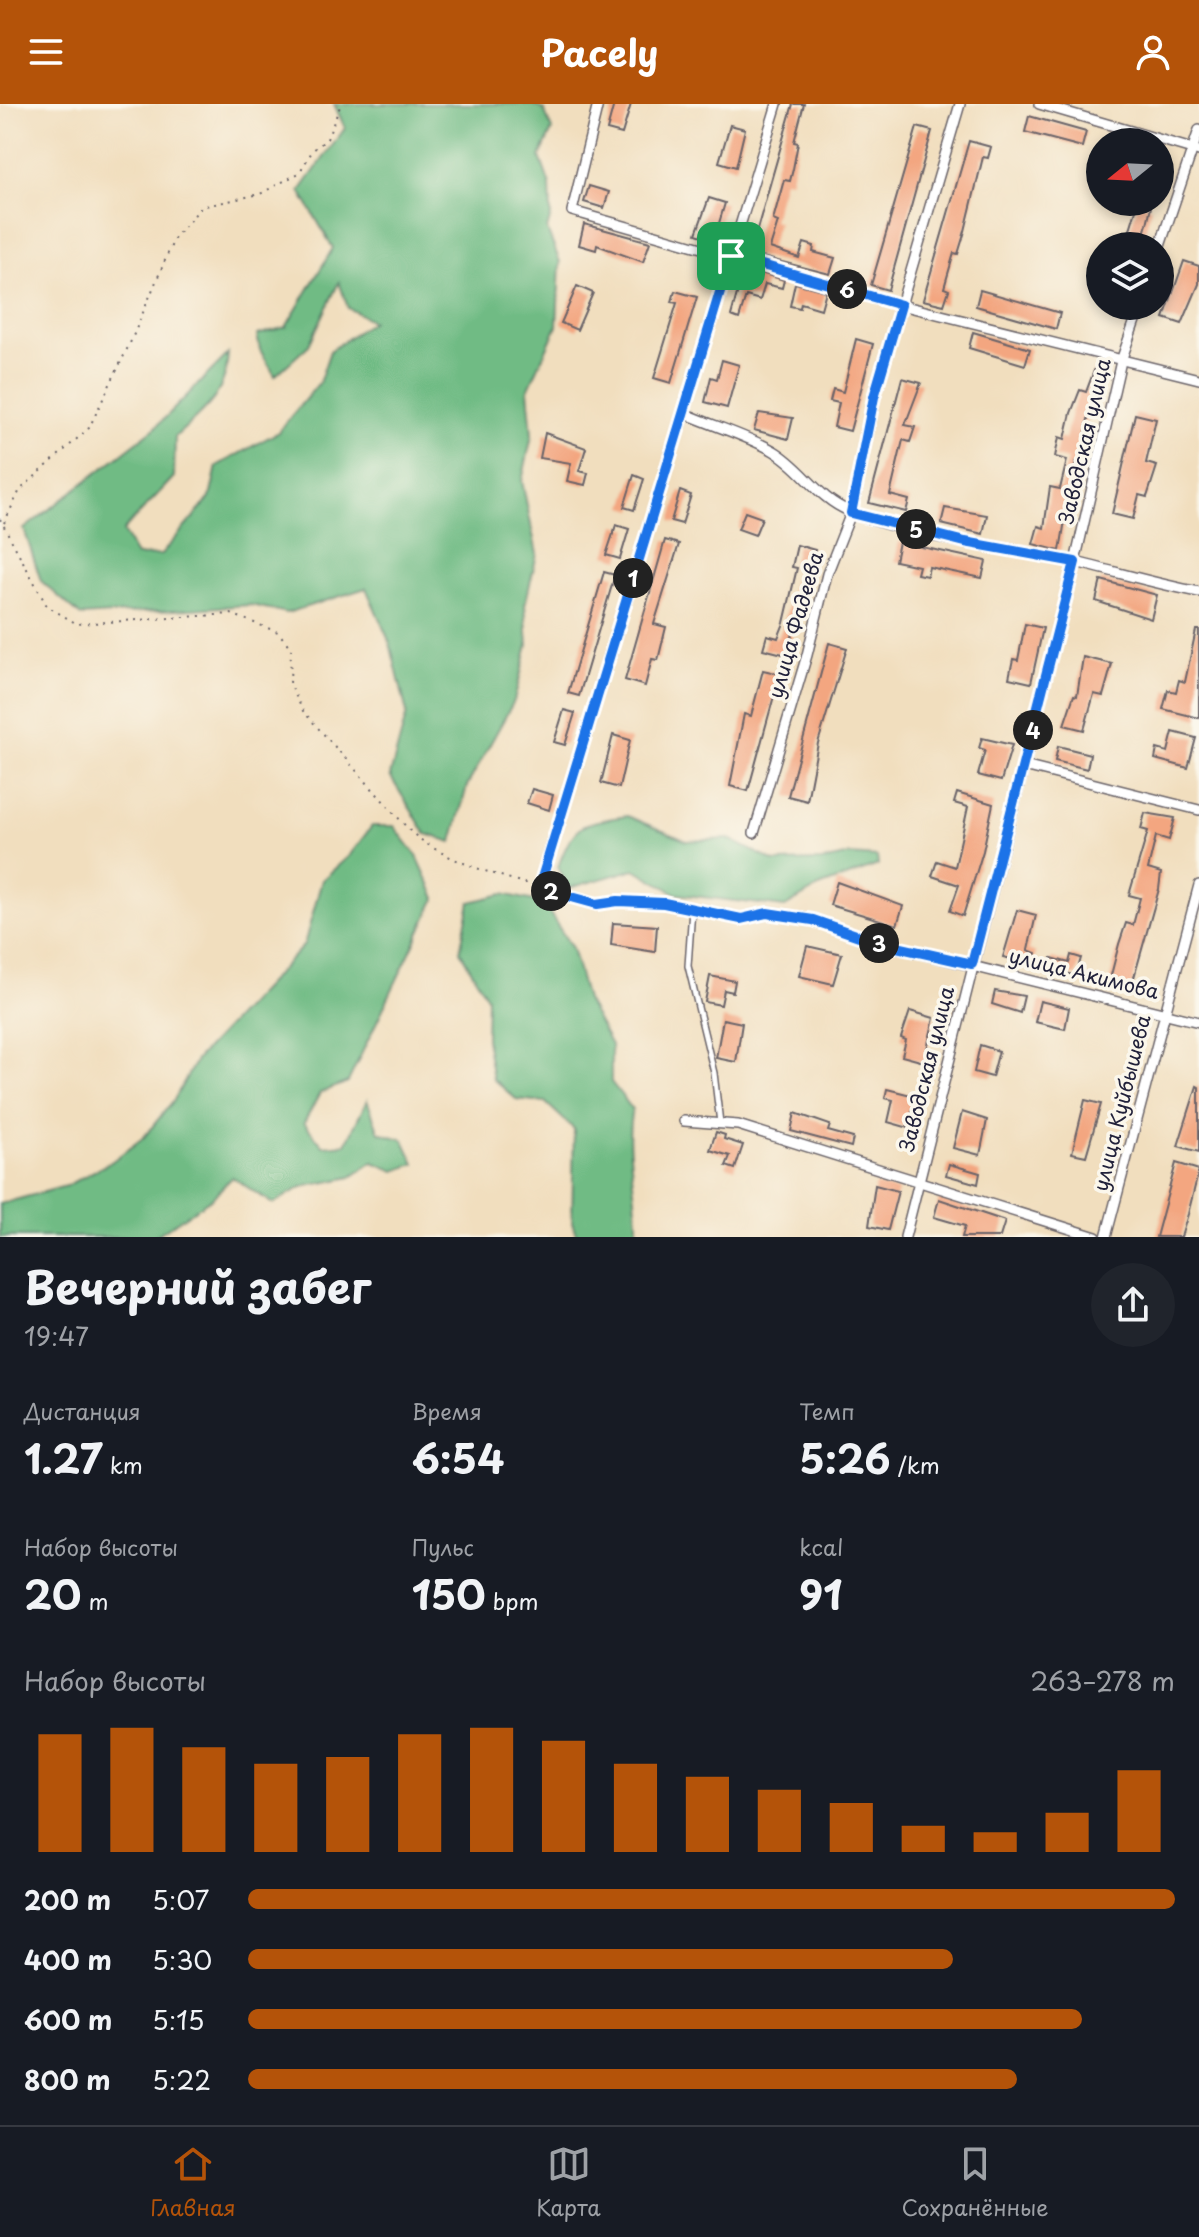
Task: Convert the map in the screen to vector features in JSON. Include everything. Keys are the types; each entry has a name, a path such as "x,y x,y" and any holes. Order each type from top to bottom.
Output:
{"street":[{"path":"598,104 572,211 901,305 1199,379"},
{"path":"539,888 777,104"},
{"name":"улица Фадеева","path":"754,833 807,655 827,574 851,513 874,397 960,104"},
{"path":"1039,104 1196,150"},
{"path":"1165,232 1196,150 1199,130"},
{"name":"Заводская улица","path":"905,1237 1075,562 1121,361 1135,320"},
{"path":"684,413 774,451 801,472 825,500 851,513 965,542 1075,562 1144,582 1199,592"},
{"path":"1024,766 1199,810"},
{"name":"улица Куйбышева","path":"1106,1237 1199,885"},
{"name":"улица Акимова","path":"539,888 597,904 618,901 692,909 741,919 767,913 813,920 879,943 1199,1022"},
{"path":"684,1121 738,1125 1096,1237"}],"lane":[{"path":"692,909 688,966 714,1073 720,1124"}],"path":[{"path":"4,524 20,490 89,428 131,341 174,239 201,207 260,194 299,173 313,150 327,139 341,104"},
{"path":"0,519 47,606 77,624 231,614 278,632 291,648 290,684 303,711 411,832 428,847 465,864 539,888"}],"green space":[{"path":"334,104 532,104 544,110 552,130 540,157 550,185 551,215 547,230 560,262 557,326 528,390 532,435 522,481 537,554 525,605 528,645 514,701 467,786 452,842 426,834 390,776 407,713 390,643 366,588 287,613 251,605 81,616 41,581 24,529 155,428 228,354 223,381 212,402 175,437 174,477 123,531 136,556 161,555 210,498 217,466 278,432 319,383 330,351 372,321 348,308 339,282 309,345 275,376 260,350 257,335 286,327 333,248 300,191 345,128"},
{"path":"627,816 687,841 729,839 775,862 823,861 850,855 877,857 878,865 819,887 785,907 677,894 635,869 569,888 558,867 575,833 590,823"},
{"path":"372,826 394,826 417,856 436,898 348,1082 320,1093 304,1123 323,1146 346,1144 367,1100 379,1132 404,1140 415,1164 395,1171 373,1162 351,1177 302,1187 273,1204 232,1177 212,1198 154,1237 0,1237 0,1204 66,1186 111,1162 144,1137 174,1100 196,1060 304,945 322,880 349,856"},
{"path":"503,894 543,903 572,948 586,1000 611,1045 611,1082 632,1109 629,1141 637,1237 577,1237 572,1222 574,1129 545,1102 516,1099 493,1079 486,1039 487,997 460,951 470,902"}],"building":[{"path":"614,104 631,104 622,134 607,130"},
{"path":"793,104 804,104 794,142 798,143 790,181 784,180 773,220 778,222 770,248 799,258 804,243 814,246 813,252 835,258 830,274 750,254"},
{"path":"1029,116 1086,132 1082,147 1025,132"},
{"path":"730,125 745,129 736,167 719,162"},
{"path":"917,127 932,131 888,290 871,285"},
{"path":"969,141 991,147 988,158 983,157 965,231 958,254 954,253 944,288 949,290 944,305 923,300"},
{"path":"589,186 609,192 604,208 584,202"},
{"path":"709,198 725,203 714,240 696,234"},
{"path":"1134,216 1149,216 1144,232 1129,232"},
{"path":"584,224 650,242 643,262 597,245 596,250 579,245"},
{"path":"1184,261 1199,266 1199,284 1182,324 1170,320 1174,320 1174,290"},
{"path":"744,268 784,280 782,288 765,284 760,300 746,296 739,319 731,316"},
{"path":"795,283 826,291 821,309 801,303 800,308 790,306"},
{"path":"577,286 593,293 577,330 561,323"},
{"path":"980,290 1060,313 1056,329 976,306"},
{"path":"675,291 697,297 671,383 654,378 677,303 672,302"},
{"path":"973,332 1030,349 1025,365 969,348"},
{"path":"856,339 873,344 850,431 834,427 839,403 830,401 833,389 843,392"},
{"path":"722,360 739,365 727,408 705,402 711,377 717,379"},
{"path":"1095,368 1103,371 1089,413 1081,463 1076,462 1060,551 1033,544 1038,526 1044,528 1050,487 1060,489 1067,460 1055,457 1059,437 1065,439 1080,390 1086,392"},
{"path":"902,378 921,383 905,425 915,427 910,442 903,440 890,495 909,500 906,512 869,503"},
{"path":"759,413 793,418 788,439 754,430"},
{"path":"1135,414 1156,419 1146,463 1157,466 1147,497 1139,495 1133,519 1112,514"},
{"path":"545,433 586,448 579,471 588,473 585,485 567,481 571,463 540,458"},
{"path":"634,475 644,479 634,510 624,507"},
{"path":"680,491 691,495 682,524 671,521"},
{"path":"945,508 987,515 983,534 941,524"},
{"path":"745,512 762,518 755,535 738,529"},
{"path":"616,525 629,529 620,559 606,555"},
{"path":"665,540 679,544 654,624 666,627 658,660 652,659 645,686 625,680"},
{"path":"899,542 986,561 982,578 929,567 927,576 917,574 919,566 895,561"},
{"path":"797,545 815,550 787,655 763,649 767,635 778,638 784,623 797,568 792,567"},
{"path":"604,572 615,575 579,696 568,693"},
{"path":"1101,580 1157,595 1151,619 1096,601"},
{"path":"1025,624 1043,628 1031,683 1009,678 1013,659 1018,660"},
{"path":"1196,630 1199,630 1199,718 1163,709 1168,690 1176,692 1179,680 1185,682"},
{"path":"829,643 847,648 818,743 807,801 788,796"},
{"path":"1083,657 1112,664 1103,696 1094,694 1084,730 1064,725 1074,695 1077,696"},
{"path":"763,670 780,674 748,791 730,786 744,714 751,716"},
{"path":"564,710 575,713 565,745 554,742"},
{"path":"1173,732 1196,738 1188,768 1155,759 1157,749 1168,752"},
{"path":"613,735 630,740 619,788 601,783"},
{"path":"982,738 1012,745 1001,781 978,775 985,750 979,748"},
{"path":"1058,746 1090,754 1087,769 1055,761"},
{"path":"532,789 553,795 549,810 527,803"},
{"path":"957,793 993,804 983,851 963,916 950,911 959,885 932,876 937,861 955,867 968,807 954,803"},
{"path":"1145,813 1175,818 1169,840 1156,836 1148,869 1161,873 1159,889 1131,988 1109,983 1126,923 1133,925 1140,898 1129,895 1148,831 1141,829"},
{"path":"837,882 903,906 897,925 830,905"},
{"path":"1017,910 1036,915 1028,950 1036,953 1033,964 1003,957"},
{"path":"613,923 657,926 655,952 611,945"},
{"path":"807,946 842,954 833,984 799,976"},
{"path":"1071,955 1081,958 1076,976 1049,968 1052,958 1069,963"},
{"path":"710,976 735,981 733,992 724,990 721,1005 705,1002"},
{"path":"995,991 1024,996 1020,1013 992,1004"},
{"path":"1040,1001 1069,1008 1065,1029 1035,1022"},
{"path":"910,1011 934,1018 924,1062 902,1056 906,1040 901,1038"},
{"path":"723,1019 742,1023 736,1062 716,1058"},
{"path":"980,1045 999,1051 992,1077 974,1072"},
{"path":"1199,1087 1199,1152 1178,1146"},
{"path":"887,1089 915,1096 909,1128 888,1122 893,1100 885,1098"},
{"path":"1085,1100 1101,1104 1086,1156 1072,1153"},
{"path":"962,1112 987,1120 980,1155 953,1148"},
{"path":"795,1113 830,1125 828,1131 853,1138 851,1147 791,1131"},
{"path":"716,1132 725,1135 724,1139 743,1145 735,1169 726,1166 730,1156 710,1150"},
{"path":"1176,1163 1199,1170 1188,1214 1181,1237 1156,1237"},
{"path":"949,1164 980,1173 978,1184 946,1175"},
{"path":"875,1185 898,1191 888,1230 869,1226"},
{"path":"939,1199 1005,1221 1000,1237 962,1237 965,1226 934,1217"}],"route":[{"path":"731,256 901,305 874,397 851,513 965,542 1075,562 972,964 879,943 813,920 767,913 741,919 664,903 618,901 597,904 539,888 731,256"}]}
